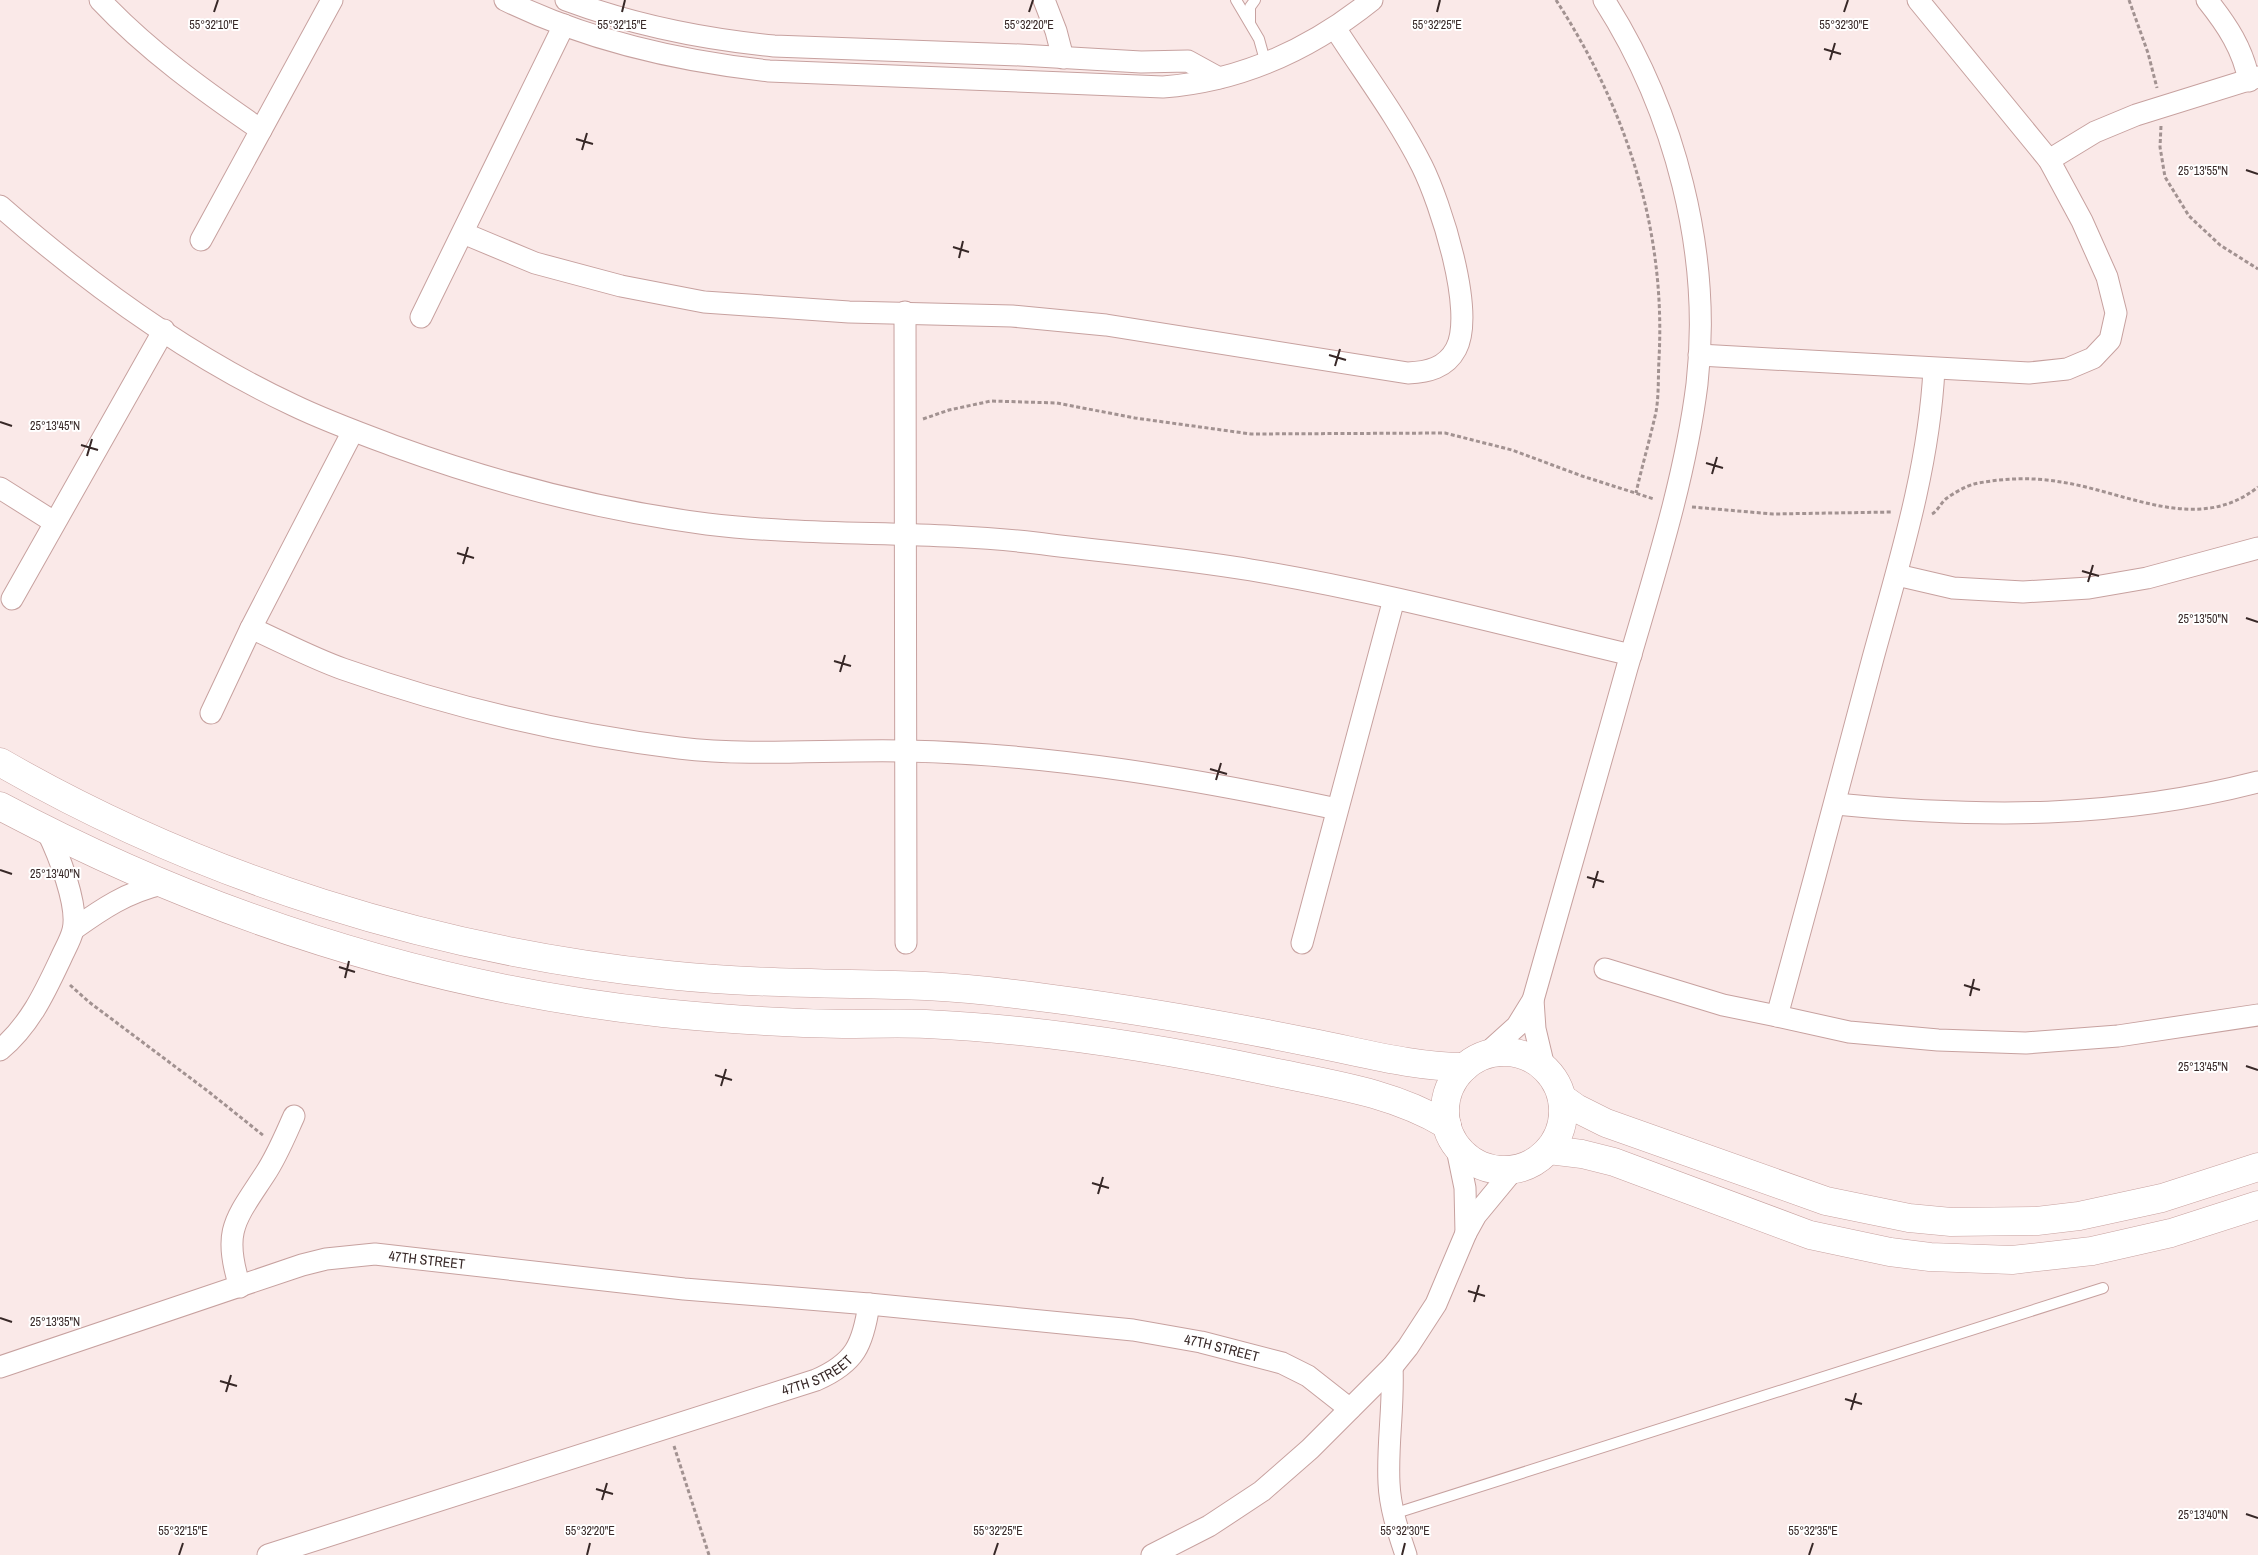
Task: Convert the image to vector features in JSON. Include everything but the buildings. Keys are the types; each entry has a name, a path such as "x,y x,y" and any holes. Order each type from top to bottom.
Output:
{"street":[{"path":"100,0 153,50 206,92 261,130"},
{"path":"201,240 332,0"},
{"path":"505,0 564,25 614,42 665,56 716,65 769,71 1140,87 1190,85 1266,64 1335,28 1372,0"},
{"path":"566,0 657,28 735,42 774,46 1141,62 1188,61 1219,78"},
{"path":"1044,0 1056,31 1063,58"},
{"path":"1466,1233 1465,1188 1445,1109 1448,1093 1455,1079 1517,1026 1533,1000 1672,505 1689,429 1699,355 1695,256 1679,172 1651,90 1633,50 1604,0"},
{"path":"1699,355 1934,369 2029,372 2068,369 2093,358 2110,340 2116,313 2107,277 2082,221 2049,160 1918,0"},
{"path":"2049,160 2096,132 2161,108 2254,79 2236,41 2207,0"},
{"path":"421,317 564,25"},
{"path":"463,233 535,263 621,286 704,302 802,309 1012,316 1106,325 1408,373 1429,372 1446,363 1457,348 1460,313 1453,256 1438,200 1403,132 1335,28"},
{"path":"0,206 53,252 164,330 233,374 293,405 353,431 449,466 526,490 616,510 708,524 811,533 907,534 1029,542 1251,570 1394,599 1631,655"},
{"path":"906,312 906,943"},
{"path":"12,599 164,330"},
{"path":"1777,1016 1897,574 1927,443 1934,369"},
{"path":"211,713 251,628 353,431"},
{"path":"0,488 54,522"},
{"path":"1897,574 1953,588 2023,592 2088,588 2147,578 2258,548"},
{"path":"1302,943 1394,599"},
{"path":"251,628 341,668 459,706 569,730 680,748 796,753 907,751 1098,766 1183,778 1337,809"},
{"path":"0,762 100,814 237,873 358,914 491,947 608,968 671,975 929,986 1011,994 1176,1016 1404,1063 1475,1061 1511,1052 1522,1055 1544,1066"},
{"path":"1836,804 1901,810 2056,813 2134,807 2208,794 2258,782"},
{"path":"0,806 47,831 162,884 284,930 436,973 536,995 665,1013 840,1024 927,1024 1089,1041 1238,1065 1376,1094 1413,1107 1451,1135 1464,1154 1482,1165 1501,1170 1514,1169 1534,1162 1549,1150 1562,1124 1562,1098 1558,1086 1544,1066 1535,1029 1533,1000"},
{"path":"47,831 56,850 69,891 74,930"},
{"path":"0,1050 21,1029 34,1012 74,930 114,901 137,890 162,884"},
{"path":"1605,968 1715,1002 1849,1032 1938,1040 2026,1043 2118,1036 2258,1015"},
{"path":"1562,1098 1583,1112 1606,1123 1826,1200 1867,1210 1918,1218 1994,1223 2079,1216 2162,1198 2258,1167"},
{"path":"240,1287 231,1256 233,1229 243,1206 279,1149 294,1116"},
{"path":"1549,1150 1582,1154 1614,1162 1810,1235 1890,1252 1930,1257 2012,1260 2092,1252 2172,1233 2258,1205"},
{"path":"1152,1555 1209,1526 1262,1491 1287,1470 1392,1367 1408,1347 1436,1304 1466,1233 1488,1199 1514,1169"},
{"name":"47TH STREET","path":"0,1367 326,1259 375,1254 684,1289 869,1304 1133,1330 1202,1342 1282,1363 1308,1376 1350,1409"},
{"name":"47TH STREET","path":"268,1555 830,1374 848,1361 861,1344 869,1304"},
{"path":"1392,1367 1393,1407 1389,1465 1393,1514 1406,1555"}],"lane":[{"path":"1236,0 1259,39 1266,64"},
{"path":"1250,22 1250,7 1255,0"},
{"path":"1393,1514 2103,1288"}],"path":[{"path":"1556,0 1582,41 1609,95 1630,147 1648,210 1657,262 1661,323 1656,410 1636,493"},
{"path":"2129,0 2148,53 2161,108 2160,148 2165,176 2189,216 2220,245 2258,269"},
{"path":"906,425 949,410 991,401 1056,403 1135,418 1251,434 1445,433 1512,450 1672,505 1773,514 1912,511 1933,514 1946,498 1972,484 2018,478 2061,482 2161,507 2203,510 2244,498 2258,486"},
{"path":"55,971 89,1002 201,1086 279,1149"},
{"path":"667,1426 709,1555"}]}
